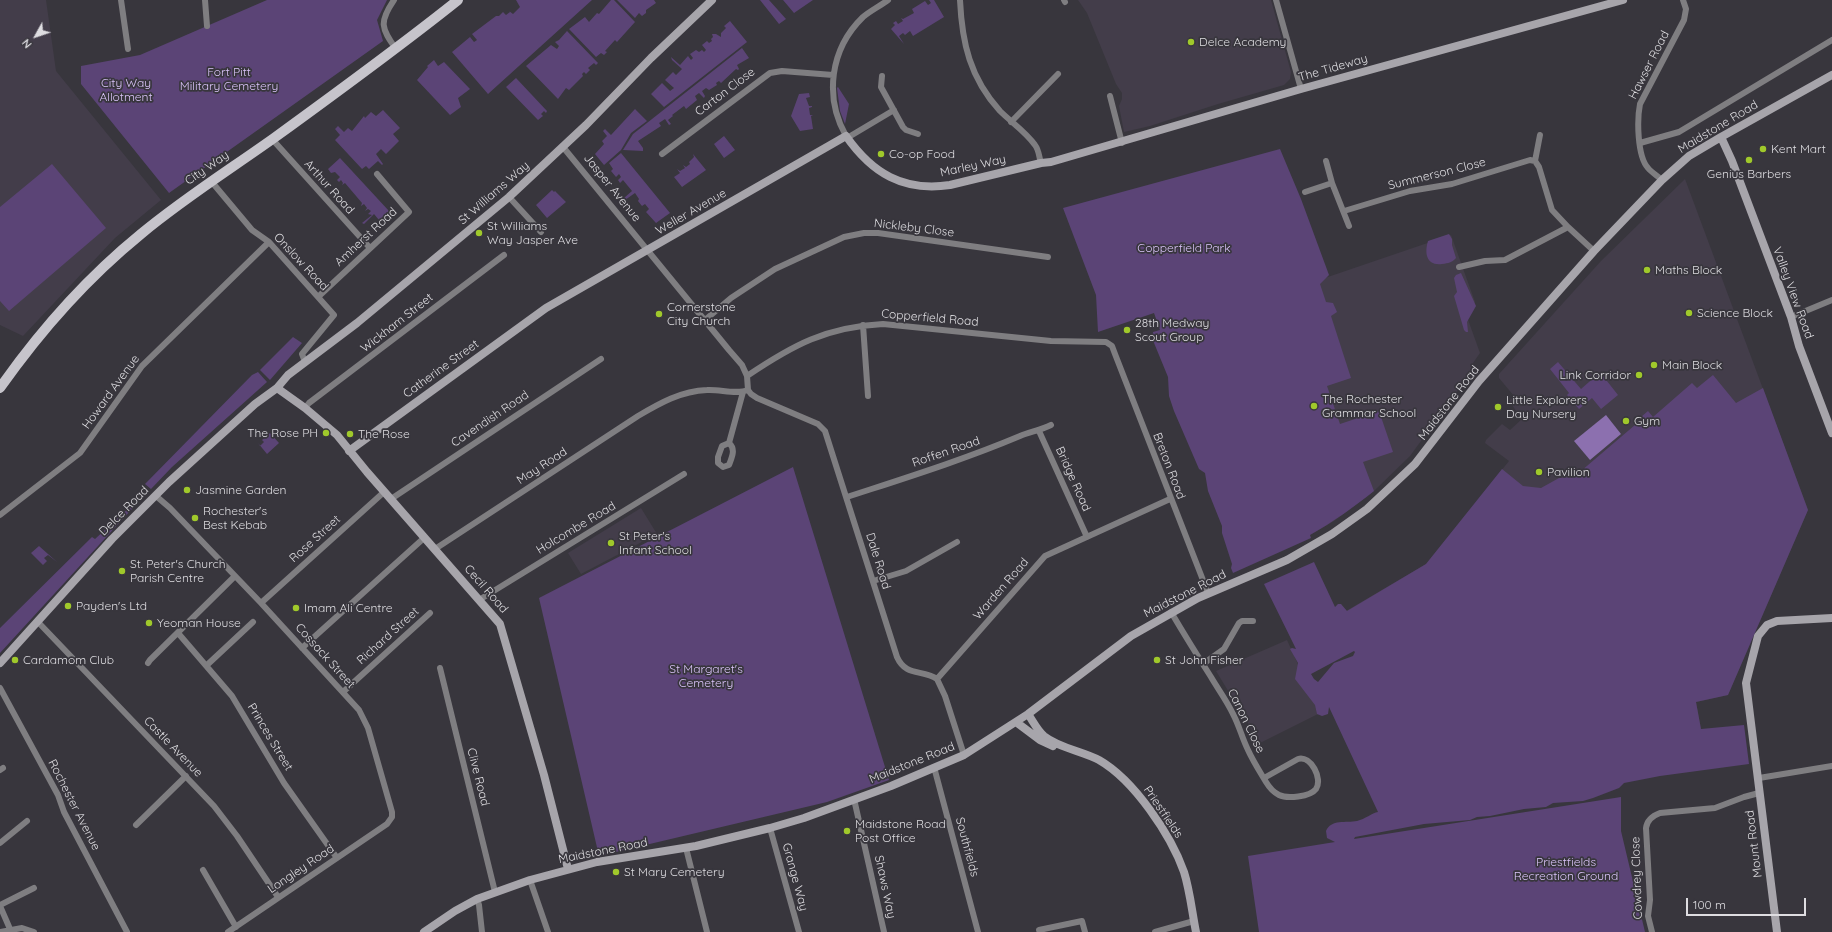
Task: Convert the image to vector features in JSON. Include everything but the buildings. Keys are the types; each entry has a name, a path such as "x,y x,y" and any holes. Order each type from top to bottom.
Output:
{"main road":[{"name":"City Way","path":"0,388 50,324 98,272 142,233 211,181 272,139 396,49 458,0"}],"street":[{"path":"121,0 128,49"},
{"path":"205,0 207,26"},
{"path":"394,0 388,9 383,22 385,33 396,49"},
{"name":"St Williams Way","path":"277,388 285,378 356,323 509,197 563,147 651,58 712,0"},
{"path":"888,0 866,15 849,34 841,47 833,75 832,90 834,107 846,137 894,110"},
{"path":"960,0 964,42 970,62 989,98 1035,145 1041,162"},
{"path":"1276,0 1301,90"},
{"name":"The Tideway","path":"1051,162 1623,0"},
{"name":"Hawser Road","path":"1662,180 1644,163 1640,143 1638,116 1640,104 1684,20 1686,9 1683,0"},
{"name":"Maidstone Road","path":"1640,143 1680,132 1832,40"},
{"name":"Carton Close","path":"662,154 770,73 782,71 833,75"},
{"path":"1011,122 1058,74"},
{"name":"Maidstone Road","path":"424,932 455,911 477,899 530,880 597,862 686,848 770,828 804,818 964,755 1028,714 1131,636 1171,612 1208,593 1287,560 1342,528 1386,493 1425,454 1476,386 1594,252 1662,180 1689,156 1832,75"},
{"path":"882,76 881,87 905,129 918,134"},
{"path":"1110,96 1122,143"},
{"path":"1540,135 1535,161 1539,167 1552,210 1594,252"},
{"name":"Marley Way","path":"846,137 860,155 880,172 891,178 920,186 950,185 1041,162 1051,162"},
{"name":"Weller Avenue","path":"548,307 846,137"},
{"name":"Valley View Road","path":"1721,137 1732,161 1791,317 1832,433"},
{"name":"Arthur Road","path":"272,139 370,248"},
{"name":"Jasper Avenue","path":"563,147 740,364 747,376"},
{"name":"Summerson Close","path":"1344,211 1410,191 1452,184 1530,160 1535,161"},
{"path":"1326,161 1332,183 1349,226"},
{"name":"Amherst Road","path":"318,297 409,212 377,174"},
{"name":"Onslow Road","path":"211,181 252,230 269,242 334,315 303,353 302,357 305,362"},
{"path":"1304,192 1332,183"},
{"path":"509,197 541,232"},
{"path":"1459,267 1485,261 1505,260 1568,226"},
{"name":"Nickleby Close","path":"704,320 731,298 775,269 844,237 864,233 878,233 1048,257"},
{"name":"Howard Avenue","path":"0,514 81,452 142,366 269,242"},
{"name":"Wickham Street","path":"305,408 504,255"},
{"path":"1791,317 1832,300"},
{"name":"Catherine Street","path":"349,451 548,307"},
{"name":"Copperfield Road","path":"747,376 782,352 802,342 839,329 863,325 882,324 1051,341 1106,342 1112,346"},
{"path":"863,325 868,396"},
{"name":"Breton Road","path":"1112,346 1170,499 1208,593"},
{"name":"Cavendish Road","path":"391,499 601,358"},
{"path":"729,443 745,391 747,376"},
{"name":"Cecil Road","path":"277,388 305,408 335,433 424,538 497,619 504,631 568,869"},
{"name":"Delce Road","path":"0,664 113,538 250,409 277,388"},
{"name":"May Road","path":"435,550 638,416 662,403 679,395 698,390 745,391"},
{"name":"Dale Road","path":"745,391 757,398 822,427 827,435 898,659 908,670 930,675 937,679"},
{"name":"Roffen Road","path":"847,497 992,448 1039,431 1051,425"},
{"name":"Bridge Road","path":"1039,431 1087,537"},
{"name":"Holcombe Road","path":"479,600 684,474"},
{"name":"Rose Street","path":"261,603 384,492"},
{"name":"Cossack Street","path":"156,496 164,502 261,603 359,710 368,728 392,812 392,817 387,824"},
{"name":"Warden Road","path":"937,679 1044,556 1170,499"},
{"path":"302,648 424,538"},
{"path":"873,581 906,571 957,542"},
{"path":"148,663 235,576"},
{"name":"Canon Close","path":"1171,612 1233,713 1248,751 1264,778 1274,792 1283,796 1310,794 1315,791 1318,785 1317,777 1311,764 1303,758 1298,759 1264,778"},
{"name":"Richard Street","path":"343,692 430,613"},
{"path":"1832,618 1777,621 1767,625 1758,636 1746,683 1759,778 1832,766"},
{"path":"1203,664 1223,650 1240,623 1253,620"},
{"name":"Castle Avenue","path":"38,622 186,776 228,823 278,897"},
{"path":"207,665 253,622"},
{"name":"Princes Street","path":"178,633 232,696 254,730 284,783 337,858"},
{"name":"Clive Road","path":"440,668 495,892"},
{"path":"937,679 943,690 964,755"},
{"name":"Rochester Avenue","path":"0,688 57,794 64,812 127,932"},
{"name":"Priestfields","path":"1028,714 1043,734 1060,745 1081,751 1107,765 1137,792 1171,844 1180,861 1185,875 1196,932"},
{"name":"Priestfields","path":"1016,722 1043,742 1054,746 1060,745"},
{"name":"Southfields","path":"934,768 978,932"},
{"path":"136,825 186,776"},
{"name":"Mount Road","path":"1759,778 1759,793 1776,932"},
{"name":"Cowdrey Close","path":"1652,932 1648,916 1650,900 1646,827 1648,820 1660,813 1717,808 1744,796 1759,793"},
{"name":"Shaws Way","path":"854,799 884,932"},
{"path":"0,843 27,821"},
{"name":"Longley Road","path":"228,932 387,824"},
{"name":"Grange Way","path":"770,828 799,932"},
{"path":"686,848 707,932"},
{"path":"203,870 236,926"},
{"path":"530,880 548,932"},
{"path":"10,929 0,906 34,888"},
{"path":"477,899 482,932"},
{"path":"1155,932 1194,921"},
{"path":"1039,930 1082,922 1085,932"},
{"path":"0,932 22,928 34,932"}],"shaded area":[{"path":"0,0 46,0 56,71 161,200 115,238 23,336 0,325"},
{"name":"Delce Academy","path":"1078,0 1271,0 1291,72 1290,79 1284,85 1150,126 1124,132 1119,106 1122,99 1122,93 1116,84 1087,13"},
{"path":"1685,179 1808,510 1728,695 1696,702 1701,729 1321,691 1371,663 1346,611 1426,564 1509,461 1485,443 1486,440 1502,424 1510,430 1522,419 1509,401 1514,396 1499,378 1499,374 1601,261"},
{"path":"1451,235 1475,302 1466,314 1480,353 1473,363 1467,378 1410,456 1374,491 1334,521 1291,546 1319,280"},
{"path":"1606,415 1621,434 1590,460 1574,441"},
{"name":"St Peter's Infant School","path":"641,508 657,534 581,574 568,553"},
{"path":"1287,640 1320,713 1260,743 1216,671"}],"green space":[{"name":"Fort Pitt Military Cemetery","path":"267,0 387,0 377,20 383,41 169,193 81,84 81,66 140,55"},
{"path":"516,0 592,0 488,94 452,52 470,37 474,42 477,40 472,34 496,16 499,16 503,12 506,15 510,12 509,11 513,14 520,7"},
{"path":"611,0 614,0 635,22 617,42 615,40 605,51 607,52 604,55 601,53 596,57 569,29 585,17 589,22 597,13 599,14"},
{"path":"617,0 654,0 656,3 646,10 646,13 642,16 639,13 635,18"},
{"path":"760,0 769,0 786,19 779,24"},
{"path":"783,0 813,0 794,13"},
{"path":"929,0 934,0 944,17 913,36 910,31 905,35 903,33 899,36 904,44 891,29 895,25 893,23 896,21 898,24 903,21 901,18 903,19 914,13 912,9 925,1 928,5 931,3"},
{"path":"730,21 747,42 664,107 651,94 662,83 670,91 674,88 665,80 673,72 676,75 682,69 672,60 671,57 680,65 688,56 691,60 693,58 690,54 696,50 699,52 702,50 704,52 706,50 702,45 707,41 709,43 712,41 712,34 716,34 721,37 721,33 726,28 724,26"},
{"path":"567,31 598,63 596,65 594,63 588,68 590,70 586,74 584,72 582,74 583,76 569,90 566,88 558,99 526,66 551,45 557,49 559,46 555,42 559,40"},
{"path":"742,48 749,58 737,65 738,70 736,69 721,83 719,81 716,83 717,85 709,90 706,88 702,91 705,96 704,98 699,93 695,96 697,100 686,109 684,106 672,115 673,116 668,120 671,124 669,125 665,119 659,123 661,126 638,141 643,148 643,151 623,150 633,134"},
{"path":"434,60 438,66 444,62 470,89 458,98 461,107 450,115 417,80 428,67 427,66"},
{"path":"516,78 547,111 546,113 544,111 541,114 543,116 538,120 506,87"},
{"path":"838,87 849,104 845,124 840,111"},
{"path":"809,93 810,97 806,98 809,106 812,106 809,108 810,115 813,115 811,116 813,129 800,131 791,116 799,94"},
{"path":"635,109 647,121 631,133 621,150 604,165 595,154 604,144 602,141 607,136 603,131 605,129 611,135"},
{"path":"383,110 400,128 393,134 399,141 386,154 381,149 376,154 383,164 382,165 378,161 369,169 366,166 362,169 335,140 340,135 335,129 338,126 344,132 348,128 352,131 364,116 365,118 371,112 376,116"},
{"path":"724,136 735,150 724,158 714,144"},
{"name":"Copperfield Park","path":"1280,149 1301,199 1329,275 1320,284 1326,302 1333,303 1337,312 1331,316 1351,378 1327,386 1340,424 1379,411 1393,452 1363,462 1374,491 1359,503 1310,535 1311,538 1233,573 1231,568 1232,564 1222,533 1222,526 1208,491 1205,473 1199,469 1169,396 1168,377 1152,338 1153,332 1160,330 1154,313 1098,332 1096,295 1063,208"},
{"path":"621,153 670,213 656,223 646,212 649,209 645,204 642,206 635,193 625,200 624,198 632,191 623,180 620,183 618,180 621,177 619,174 616,177 611,171 613,169 609,163"},
{"path":"693,154 706,170 682,187 674,177 680,173 677,169 680,171 685,168 683,165 686,167 690,164 689,162 694,157"},
{"path":"340,158 389,211 379,220 374,214 364,224 362,223 372,215 368,214 371,211 368,209 365,211 367,208 364,204 361,206 362,203 345,183 342,185 343,183 341,180 339,182 337,180 340,177 335,172 331,173 328,169"},
{"path":"52,164 106,228 9,311 0,301 0,207"},
{"path":"552,190 566,202 547,218 536,205"},
{"path":"1449,234 1452,239 1452,245 1456,258 1448,263 1433,263 1427,255 1426,250 1428,241"},
{"path":"1461,273 1476,306 1467,322 1468,332 1464,330 1454,296 1457,292 1454,278 1456,275"},
{"path":"293,337 302,343 270,380 260,370"},
{"path":"1558,362 1581,389 1597,375 1600,378 1603,376 1618,395 1601,409 1592,398 1579,409 1567,395 1569,393 1550,369"},
{"path":"258,372 267,382 172,467 151,489 145,484 252,375"},
{"name":"Priestfields Recreation Ground","path":"1713,375 1736,403 1763,388 1808,510 1728,695 1696,702 1701,729 1744,725 1749,764 1660,776 1624,783 1619,788 1583,801 1553,803 1546,807 1477,817 1470,820 1424,824 1355,837 1354,839 1621,797 1621,831 1645,932 1259,932 1248,856 1335,842 1327,838 1326,831 1328,827 1339,822 1357,821 1378,812 1329,707 1328,714 1322,716 1317,714 1315,705 1295,679 1298,663 1290,649 1296,649 1264,584 1314,562 1335,607 1338,604 1341,604 1347,611 1426,564 1502,469 1523,486 1541,488 1559,478 1574,477 1642,419 1641,417 1648,411 1653,417 1692,383 1697,388","holes":["1354,651 1353,656 1334,663 1318,682 1311,674"]},
{"path":"270,433 279,443 267,454 260,446 264,442 262,440"},
{"name":"St Margaret's Cemetery","path":"793,467 889,780 827,802 599,856 539,598"},
{"path":"143,495 141,497 142,498 0,653 0,628 92,537 95,539"},
{"path":"39,546 57,562 48,555 44,558 47,561 43,565 31,553"}],"place":[{"name":"Delce Academy","path":"1191,42"},
{"name":"Kent Mart","path":"1763,149"},
{"name":"Co-op Food","path":"881,154"},
{"name":"Genius Barbers","path":"1749,160"},
{"name":"St Williams Way Jasper Ave","path":"479,233"},
{"name":"Maths Block","path":"1647,270"},
{"name":"Science Block","path":"1689,313"},
{"name":"Cornerstone City Church","path":"659,314"},
{"name":"28th Medway Scout Group","path":"1127,330"},
{"name":"Main Block","path":"1654,365"},
{"name":"Link Corridor","path":"1639,375"},
{"name":"The Rochester Grammar School","path":"1314,406"},
{"name":"Little Explorers Day Nursery","path":"1498,407"},
{"name":"Gym","path":"1626,421"},
{"name":"The Rose PH","path":"326,433"},
{"name":"The Rose","path":"350,434"},
{"name":"Pavilion","path":"1539,472"},
{"name":"Jasmine Garden","path":"187,490"},
{"name":"Rochester's Best Kebab","path":"195,518"},
{"name":"St Peter's Infant School","path":"611,543"},
{"name":"St. Peter's Church Parish Centre","path":"122,571"},
{"name":"Payden's Ltd","path":"68,606"},
{"name":"Imam Ali Centre","path":"296,608"},
{"name":"Yeoman House","path":"149,623"},
{"name":"Cardamom Club","path":"15,660"},
{"name":"St John Fisher","path":"1157,660"},
{"name":"Maidstone Road Post Office","path":"847,831"},
{"name":"St Mary Cemetery","path":"616,872"}],"park label":[{"name":"City Way Allotment","path":"126,90"}]}
